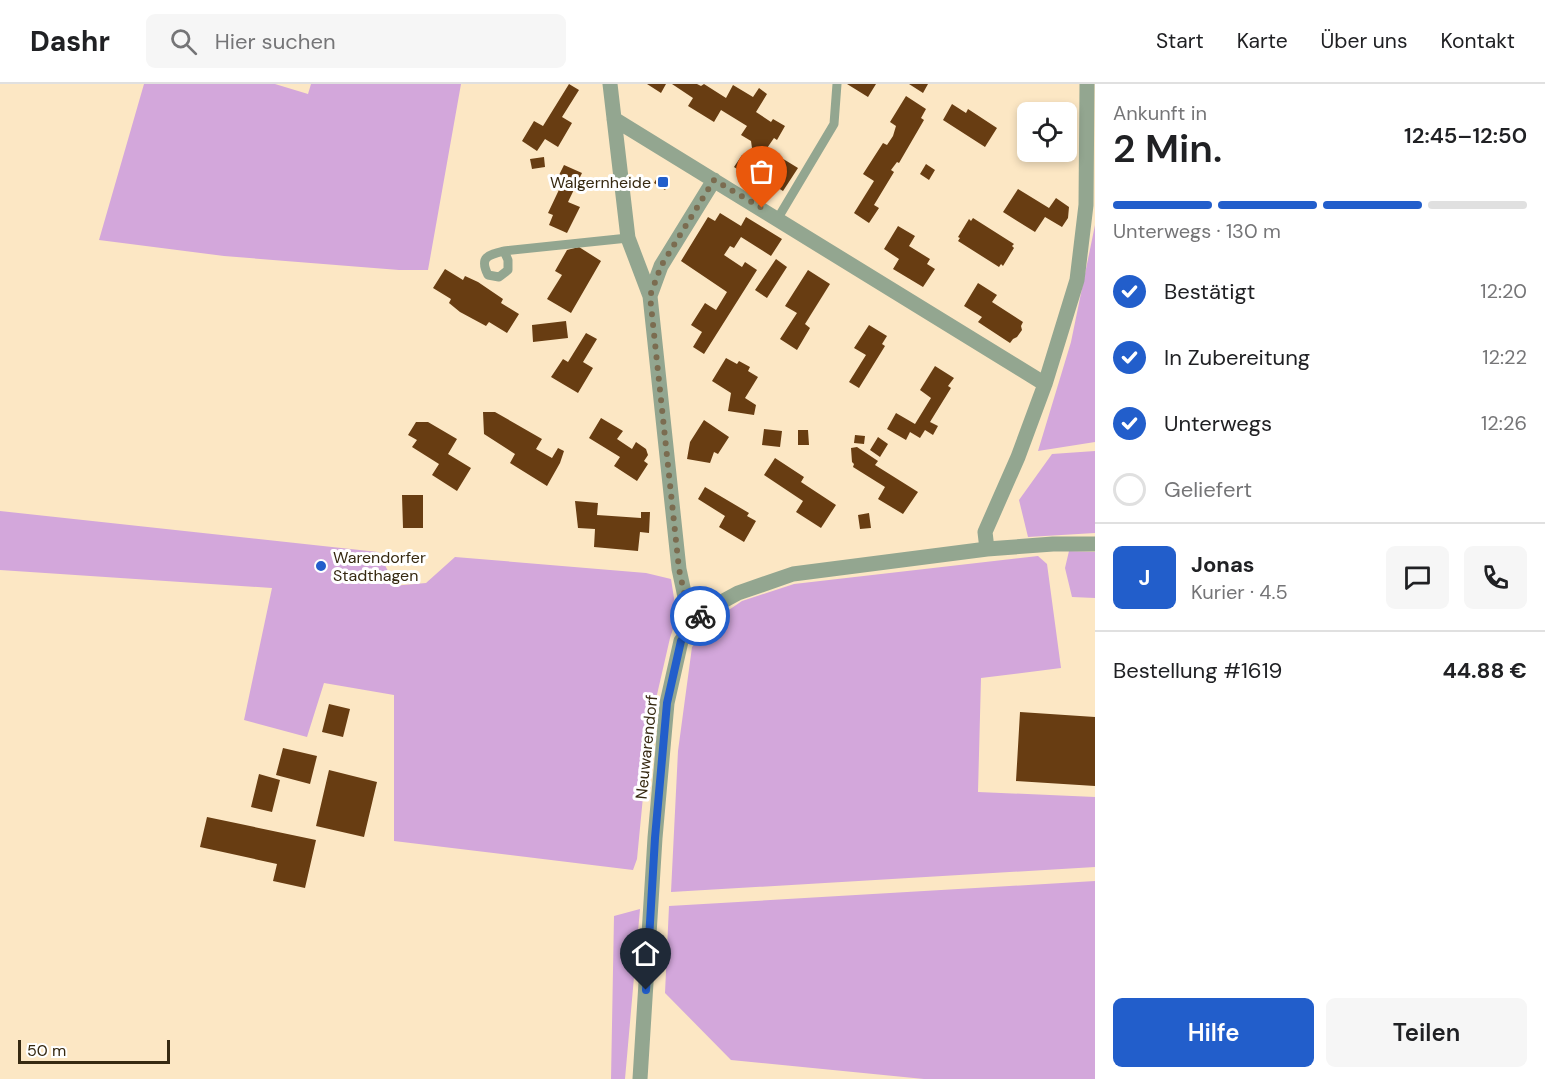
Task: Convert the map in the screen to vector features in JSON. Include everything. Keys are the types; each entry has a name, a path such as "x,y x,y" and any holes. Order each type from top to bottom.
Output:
{"street":[{"path":"610,84 628,238 650,296 679,569 685,597 703,612"},
{"path":"987,549 985,532 1018,457 1045,384 1077,280 1086,205 1088,84"},
{"path":"614,119 1045,384"},
{"path":"650,296 661,266 714,180"},
{"name":"Neuwarendorf","path":"640,1079 655,838 667,703 681,641 703,612 738,593 793,574 987,549 1053,544 1095,544"}],"lane":[{"path":"778,218 834,124 837,84"},
{"path":"504,251 628,238"}],"shaded area":[{"path":"144,84 275,84 308,94 311,84 461,84 428,270 399,270 224,256 99,240"},
{"path":"1095,225 1095,442 1038,451 1071,342"},
{"path":"1095,451 1095,533 1028,537 1019,500 1052,454"},
{"path":"0,511 378,552 388,571 392,586 426,583 455,557 646,573 671,579 677,617 656,699 648,745 637,859 633,870 394,841 394,695 324,683 307,737 244,720 272,588 0,570"},
{"path":"1069,551 1095,552 1095,598 1072,597 1065,568"},
{"path":"1038,556 1047,564 1061,668 981,678 978,792 1095,797 1095,867 671,892 678,751 692,647 714,620 742,601 794,584"},
{"path":"1095,881 1095,1079 924,1079 731,1060 665,993 669,906"},
{"path":"640,909 625,1079 611,1079 614,916"}],"building":[{"path":"569,84 579,90 562,117 572,123 558,147 545,139 537,151 522,141 534,121 543,126"},
{"path":"647,84 666,84 661,93"},
{"path":"672,84 701,86 704,84 726,98 733,85 753,97 759,88 767,94 756,112 771,122 773,119 785,126 777,140 774,138 765,151 773,156 769,161 774,166 780,157 798,168 783,191 759,176 756,181 734,167 742,155 749,153 752,148 751,141 741,135 747,126 721,110 714,122 688,106 693,98"},
{"path":"847,84 876,84 868,97"},
{"path":"909,84 928,84 923,93"},
{"path":"906,96 926,109 921,118 924,120 899,163 897,162 891,170 894,172 874,205 879,208 869,223 854,213 874,181 863,174 883,143 887,145 893,136 896,126 890,122"},
{"path":"952,104 966,113 968,109 997,128 985,147 943,120"},
{"path":"544,157 545,167 532,169 530,159"},
{"path":"926,164 935,170 929,180 920,174"},
{"path":"564,165 582,173 568,202 580,207 567,233 549,225 553,215 548,213 565,177 559,175"},
{"path":"658,176 670,183 665,190 654,183"},
{"path":"1018,189 1049,208 1056,198 1069,207 1068,218 1062,227 1045,217 1035,232 1003,212"},
{"path":"720,213 741,226 746,217 782,239 771,256 741,237 734,248 730,246 724,255 742,267 745,262 757,270 704,354 693,347 702,332 691,325 705,303 716,310 727,292 681,261 708,217 715,221"},
{"path":"973,218 1014,244 1003,266 1001,264 999,267 958,241 969,219 971,221"},
{"path":"898,226 915,236 909,246 930,259 927,264 935,269 923,287 893,269 899,259 884,249"},
{"path":"579,247 601,261 571,313 547,299 562,275 555,271 567,250"},
{"path":"776,259 787,267 767,298 755,290"},
{"path":"445,269 463,280 465,276 478,282 503,299 501,303 519,314 507,333 489,322 486,326 460,312 449,303 451,299 433,288"},
{"path":"808,270 830,284 805,324 810,328 797,350 780,339 797,313 785,306"},
{"path":"978,283 997,295 992,302 1023,322 1022,330 1010,343 978,322 982,317 964,306"},
{"path":"566,321 568,338 533,342 532,325"},
{"path":"869,325 887,336 882,344 885,346 859,388 849,382 866,355 854,348"},
{"path":"586,333 597,339 583,362 593,368 578,393 551,377 563,359 568,362"},
{"path":"726,358 750,367 748,371 758,377 745,398 756,405 754,415 728,411 731,393 712,381"},
{"path":"935,366 954,378 948,386 951,388 930,422 938,426 933,435 925,430 920,438 910,432 906,440 887,429 896,413 915,424 931,398 920,390"},
{"path":"483,412 495,412 542,439 536,449 552,458 558,448 564,451 547,486 510,463 515,454 484,434"},
{"path":"601,418 623,431 617,439 632,449 636,442 646,449 648,455 644,461 648,464 637,481 614,466 620,457 589,438"},
{"path":"704,420 729,437 718,454 714,452 710,463 687,459 690,442"},
{"path":"416,422 428,422 457,439 448,454 471,468 457,491 432,475 439,464 412,447 417,440 408,435"},
{"path":"764,429 782,431 780,447 762,445"},
{"path":"798,430 808,430 809,445 798,445"},
{"path":"855,435 865,436 864,444 854,443"},
{"path":"878,437 888,444 880,457 870,450"},
{"path":"857,447 878,461 875,465 918,492 903,514 878,499 885,487 853,467 851,448"},
{"path":"775,458 804,477 801,482 836,505 821,528 796,512 803,501 764,475"},
{"path":"705,487 749,513 747,516 756,521 744,542 719,527 725,516 698,499"},
{"path":"402,495 423,495 423,528 403,528"},
{"path":"575,501 598,503 597,515 641,518 641,512 650,512 649,533 640,532 638,551 594,547 595,529 578,528"},
{"path":"869,513 871,528 860,529 858,515"},
{"path":"329,704 350,709 343,737 322,732"},
{"path":"1020,712 1095,717 1095,786 1016,781"},
{"path":"283,748 317,756 310,784 276,775"},
{"path":"329,770 377,782 364,837 316,826"},
{"path":"259,774 280,780 272,812 251,807"},
{"path":"207,817 316,840 305,888 273,881 277,864 200,847"}],"way so far":[{"path":"700,616 703,612 685,597 679,569 650,296 661,266 714,180 762,208"}],"place":[{"name":"Walgernheide","path":"663,182"},
{"name":"Warendorfer Stadthagen","path":"321,566"}],"route":[{"path":"646,990 655,838 667,703 681,641 700,616"}]}
